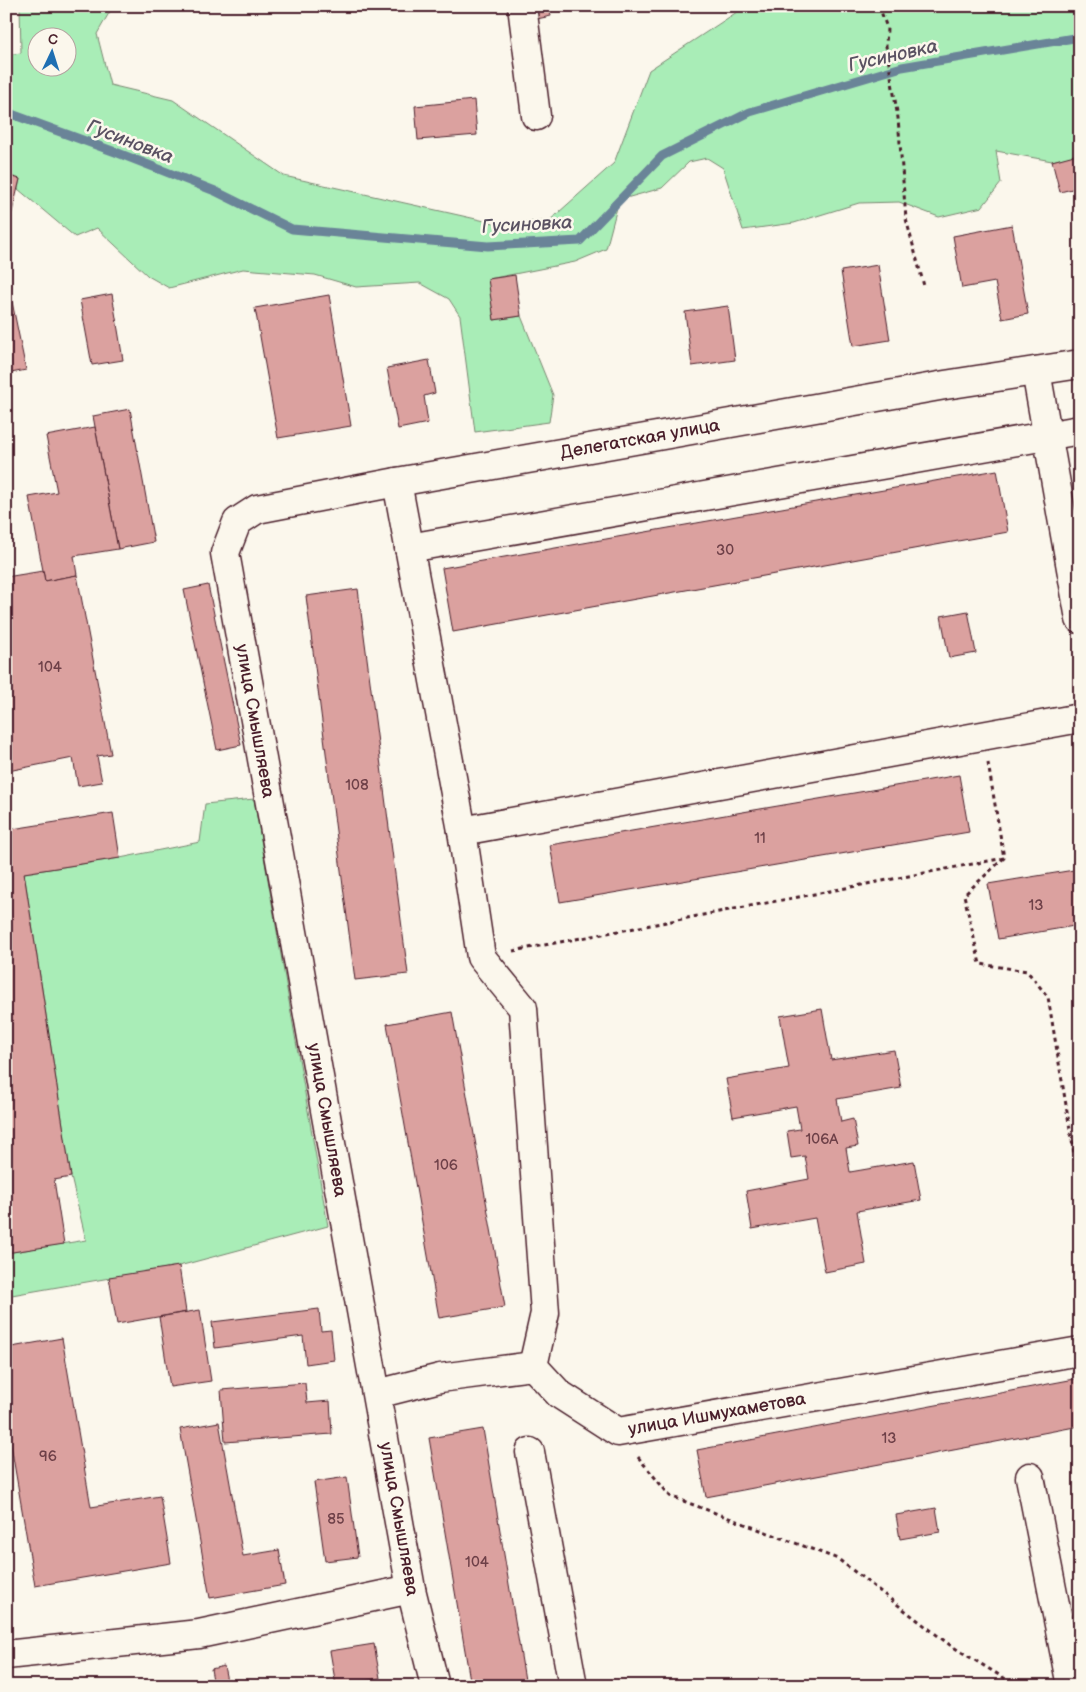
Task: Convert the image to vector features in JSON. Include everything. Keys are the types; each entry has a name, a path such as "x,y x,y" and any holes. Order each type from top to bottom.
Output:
{"street":[{"path":"522,6 536,116"},
{"name":"Делегатская улица","path":"225,553 237,522 257,509 397,482 945,385 1080,364"},
{"path":"1036,371 1080,619"},
{"path":"409,548 1080,430"},
{"path":"377,1394 440,1378 533,1366 544,1313 523,1008 481,957 462,832 397,482"},
{"name":"улица Смышляева","path":"225,553 411,1589 434,1686"},
{"path":"462,832 1080,718"},
{"name":"улица Ишмухаметова","path":"533,1366 559,1394 618,1432 1080,1351"},
{"path":"530,1452 573,1686"},
{"path":"1030,1477 1071,1686"},
{"path":"10,1653 200,1634 411,1589"}],"path":[{"path":"879,6 887,28 886,46 898,118 906,218 924,286"},
{"path":"983,736 1004,858"},
{"path":"481,957 1004,858"},
{"path":"1004,858 964,895 980,964 1027,971 1048,997 1080,1189"},
{"path":"618,1432 670,1496 838,1559 950,1645 1017,1686"}],"green space":[{"path":"20,6 113,6 97,34 110,85 173,100 284,176 494,223 549,221 614,163 649,70 746,6 1080,6 1080,160 1078,155 1052,161 996,151 1001,183 982,207 939,217 899,202 859,203 794,223 743,230 723,168 707,158 689,162 662,188 619,200 606,249 575,262 489,279 494,320 521,316 553,395 549,422 475,432 460,316 449,299 420,283 356,287 315,275 243,269 169,288 148,276 97,228 75,237 18,189 20,179 6,175 6,55 21,53"},
{"path":"254,799 328,1226 179,1266 6,1296 6,1253 86,1240 71,1177 24,873 120,858 200,842 205,804"}],"building":[{"path":"530,6 549,6 551,16 532,20"},
{"path":"474,100 477,135 418,140 415,106"},
{"path":"1078,154 1080,187 1060,192 1052,161"},
{"path":"6,175 20,179 7,233 6,233"},
{"path":"1012,225 1028,314 1002,319 995,282 962,288 953,236"},
{"path":"878,265 890,340 853,346 841,271"},
{"path":"515,275 521,316 494,320 488,279"},
{"path":"10,292 26,370 6,374 6,293"},
{"path":"112,294 123,360 92,365 80,300"},
{"path":"329,295 351,426 278,438 255,308"},
{"path":"728,306 735,360 692,366 685,312"},
{"path":"429,360 435,393 424,396 428,423 398,429 387,368"},
{"path":"130,409 154,542 118,549 93,416"},
{"path":"95,427 118,549 74,556 77,575 45,581 29,497 57,492 46,436"},
{"path":"997,470 1008,532 453,632 442,568"},
{"path":"43,571 45,581 77,575 111,754 97,756 102,782 78,786 73,758 8,771 6,577"},
{"path":"208,585 241,745 217,750 184,590"},
{"path":"358,589 408,974 355,980 306,596"},
{"path":"968,611 976,653 949,658 941,616"},
{"path":"959,775 969,832 560,902 550,845"},
{"path":"113,813 120,858 24,873 71,1177 54,1180 64,1244 6,1253 6,830"},
{"path":"1080,869 1080,925 998,939 988,884"},
{"path":"822,1009 831,1060 894,1050 901,1088 837,1099 841,1122 853,1119 858,1146 846,1148 850,1172 914,1161 921,1200 857,1211 866,1264 825,1272 815,1218 752,1229 746,1191 809,1179 805,1156 791,1158 787,1131 800,1129 796,1106 733,1117 726,1079 789,1068 780,1016"},
{"path":"452,1012 505,1307 439,1318 387,1024"},
{"path":"179,1266 186,1312 117,1324 109,1277"},
{"path":"319,1309 321,1331 331,1330 334,1360 306,1364 303,1336 215,1348 212,1322"},
{"path":"200,1310 211,1381 170,1387 159,1317"},
{"path":"62,1338 91,1507 160,1496 171,1563 35,1586 6,1416 6,1348"},
{"path":"1080,1378 1080,1426 706,1497 697,1450"},
{"path":"305,1383 307,1403 330,1401 332,1434 225,1442 221,1390"},
{"path":"219,1422 243,1556 279,1550 285,1585 210,1598 180,1429"},
{"path":"483,1429 526,1686 471,1686 429,1438"},
{"path":"347,1477 358,1557 325,1561 314,1482"},
{"path":"936,1508 940,1532 900,1539 896,1515"},
{"path":"374,1644 380,1678 336,1686 330,1651"},
{"path":"224,1666 228,1686 214,1686 211,1669"}],"waterway":[{"name":"Гусиновка","path":"6,112 215,191 292,229 488,246 580,241 662,156 750,112 902,67 1080,37"}]}
